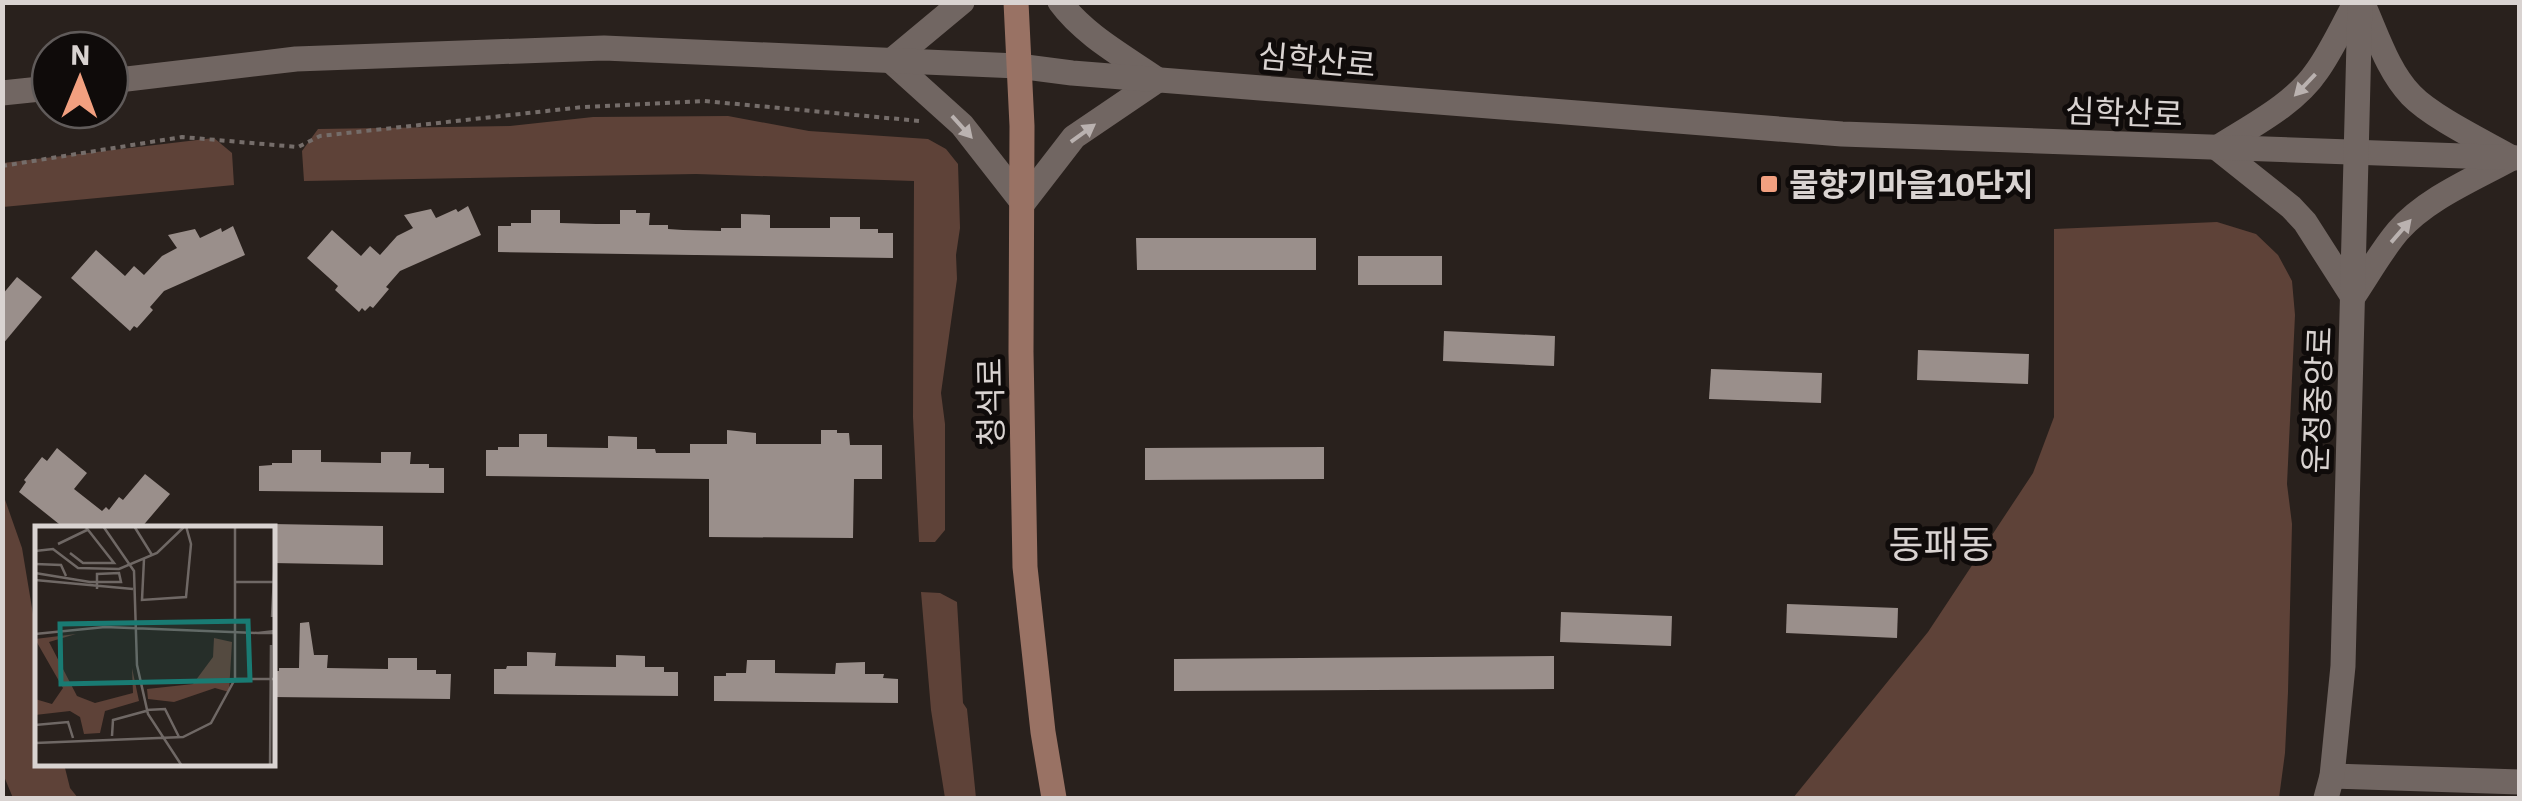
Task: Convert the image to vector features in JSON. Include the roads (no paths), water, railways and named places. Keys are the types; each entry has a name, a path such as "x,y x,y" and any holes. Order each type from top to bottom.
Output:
{"main road":[{"name":"청석로","path":"1016,2 1022,126 1025,567 1054,798"}],"street":[{"path":"962,2 891,61 962,125 1023,203 1074,137 1158,80 1085,29 1060,2"},
{"path":"2359,2 2316,73 2300,91 2217,148 2298,214 2353,297 2411,218 2516,158"},
{"path":"2359,2 2411,95 2516,158"},
{"name":"운정중앙로","path":"2329,787 2342,666 2359,2"},
{"name":"심학산로","path":"130,79 296,59 604,48 1018,66 1842,134 2516,158"},
{"path":"2,93 30,90"},
{"path":"2329,787 2520,782"}],"place":[{"name":"물향기마을10단지","path":"1769,184"}],"district":[{"name":"동패동","path":"1941,543"}]}
